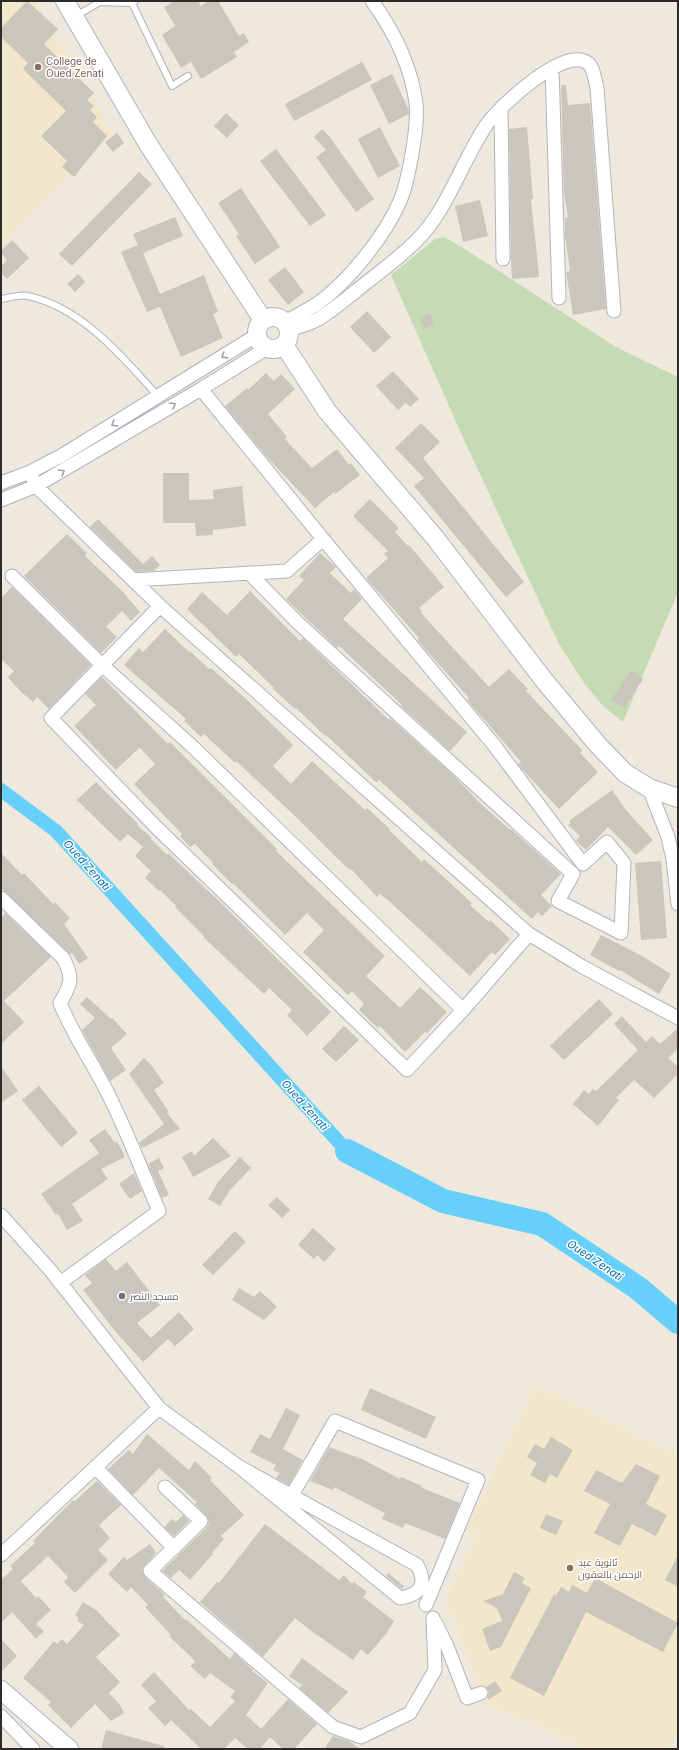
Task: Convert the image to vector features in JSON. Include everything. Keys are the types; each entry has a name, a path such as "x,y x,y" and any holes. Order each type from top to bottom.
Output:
{"main road":[{"path":"65,1 148,144 327,411 436,539 543,679 598,746 625,773 649,788 678,798"},
{"path":"5,1695 69,1749"}],"street":[{"path":"1,500 36,486 201,389 274,333 317,304 360,262 384,231 400,200 410,163 416,133 416,104 409,71 394,37 372,1"},
{"path":"1,483 30,472 61,456 159,396 274,333 322,317 418,240 433,221 488,123 501,108 529,84 552,68 568,60 581,60 588,64 594,74 597,88 614,311"},
{"path":"552,68 558,298"},
{"path":"501,108 503,259"},
{"path":"201,389 494,745 583,864 607,842 624,863 621,933 558,901 573,874 298,623 249,573"},
{"path":"30,472 36,486 160,606 529,934 583,967 678,1018"},
{"path":"133,580 287,571 323,539"},
{"path":"12,576 102,665 194,748 463,1010"},
{"path":"160,606 51,718 155,826 407,1070 463,1010 529,934"},
{"path":"649,788 668,838 673,859 678,904"},
{"path":"1,898 63,958 69,969 71,980 68,990 60,1003 65,1016 92,1062 113,1104 159,1211 60,1283"},
{"path":"1,1215 60,1283 159,1408 238,1466 400,1598 410,1596 419,1590 422,1581 422,1573 417,1566 238,1466"},
{"path":"1,1555 159,1408"},
{"path":"292,1496 335,1420 478,1480 426,1604"},
{"path":"96,1467 174,1548"},
{"path":"166,1487 202,1521 150,1571 333,1728 361,1737 410,1713 435,1670 433,1618"},
{"path":"419,1590 447,1646 467,1698 481,1693"},
{"path":"5,1695 1,1716 33,1749"}],"lane":[{"path":"74,17 100,2 134,2 172,86 188,76"},
{"path":"1,299 27,296 67,310 114,348 159,396"}],"shaded area":[{"name":"College de Oued Zenati","path":"1,1 36,1 113,133 1,246"},
{"name":"ثانوية عبد الرحمن بالعقون","path":"535,1386 678,1454 678,1730 669,1749 588,1749 484,1702 446,1600 477,1536 466,1530"}],"green space":[{"path":"444,237 465,249 616,347 678,377 678,592 623,722 603,706 584,683 559,644 465,442 391,275 435,239"}],"building":[{"path":"27,1 58,29 44,44 94,93 87,100 94,106 90,110 97,117 93,122 107,136 74,177 62,167 67,161 41,136 66,111 23,69 28,63 1,37 1,28"},
{"path":"174,1 198,1 201,6 208,1 218,1 239,36 244,33 249,42 234,52 237,57 201,79 191,62 181,68 162,35 175,26 164,7"},
{"path":"362,62 372,80 294,121 285,104"},
{"path":"392,74 408,108 409,114 389,124 370,85"},
{"path":"561,85 566,85 568,105 590,103 606,309 573,315 566,272 570,271 565,236 565,218 568,217 564,194"},
{"path":"226,113 239,125 227,138 214,126"},
{"path":"380,127 400,166 378,178 358,139"},
{"path":"527,127 533,199 531,199 539,277 512,279 509,129"},
{"path":"322,129 329,136 374,199 356,212 316,157 326,150 314,137"},
{"path":"117,133 124,143 113,152 105,142"},
{"path":"276,149 326,215 310,226 260,161"},
{"path":"139,172 152,184 72,266 59,254"},
{"path":"241,188 280,247 255,264 236,236 239,234 218,203"},
{"path":"480,200 488,236 463,242 455,206"},
{"path":"175,217 183,236 143,253 160,294 204,275 218,312 213,314 223,338 181,357 160,307 147,312 121,252 138,245 133,234"},
{"path":"12,240 29,258 7,279 1,273 1,266 7,260 1,251"},
{"path":"285,267 304,292 288,305 268,280"},
{"path":"78,274 85,282 75,292 67,284"},
{"path":"367,311 391,337 374,353 350,327"},
{"path":"430,313 434,325 424,329 420,317"},
{"path":"393,371 419,399 410,407 406,403 398,410 376,386"},
{"path":"266,373 274,381 281,374 295,389 268,414 287,437 285,439 312,468 337,449 349,465 351,463 360,475 335,494 334,492 315,508 265,455 225,406 247,388 248,390"},
{"path":"421,423 440,442 423,458 524,582 506,597 414,486 424,478 395,448"},
{"path":"163,473 189,473 189,500 214,499 213,490 242,486 246,526 213,530 213,535 196,536 195,523 163,523"},
{"path":"370,499 399,528 395,532 408,546 409,545 444,587 419,608 422,611 421,613 489,687 509,669 528,689 526,691 582,750 580,753 598,772 559,809 521,768 518,764 521,762 467,700 469,698 417,640 419,638 366,578 388,558 384,554 388,551 353,516"},
{"path":"98,519 143,564 152,556 160,565 154,571 136,572 90,527"},
{"path":"67,534 87,553 85,556 122,591 140,612 131,621 122,611 106,627 117,637 101,653 24,576"},
{"path":"320,553 336,567 330,573 351,593 354,589 362,599 343,619 467,732 450,751 339,646 337,648 286,599 304,580 299,576"},
{"path":"12,587 91,665 49,709 37,697 33,702 20,691 8,677 14,671 1,659 1,598"},
{"path":"250,591 300,641 303,638 389,720 390,718 453,775 481,804 561,874 541,895 552,906 542,916 538,912 532,919 379,780 377,783 326,735 325,736 296,708 295,709 239,654 236,657 187,609 202,592 227,615"},
{"path":"165,629 189,652 190,651 209,669 211,668 245,698 293,745 273,766 291,784 312,761 365,810 367,808 390,829 389,830 422,862 424,859 472,903 470,905 489,922 490,920 510,939 495,955 492,952 470,976 389,901 380,894 377,897 351,869 350,870 337,858 236,761 235,763 204,734 201,737 184,721 186,719 124,665 139,648 143,652"},
{"path":"631,670 643,679 624,708 611,700"},
{"path":"102,677 168,744 170,742 277,849 276,851 385,956 366,976 400,1008 420,987 447,1012 427,1033 425,1032 405,1052 380,1026 378,1028 359,1010 364,1004 352,991 348,995 303,952 324,930 307,913 285,935 212,864 213,863 195,844 190,847 180,836 182,834 134,784 155,764 141,749 139,748 116,770 74,726 96,705 85,694"},
{"path":"96,782 167,855 168,853 221,903 331,1012 307,1036 287,1015 292,1010 269,988 264,994 203,937 204,936 160,890 159,891 145,878 151,871 135,856 143,847 128,834 120,842 77,800"},
{"path":"612,790 625,809 653,840 636,855 608,827 586,850 576,841 580,836 568,825 571,823 569,821"},
{"path":"1,853 22,875 24,873 53,904 55,902 70,918 64,924 88,958 79,964 72,953 70,954 1,888"},
{"path":"661,861 667,938 641,940 635,863"},
{"path":"5,913 51,957 4,1001 24,1022 1,1044 1,918"},
{"path":"601,935 642,956 671,974 659,994 620,970 619,971 590,955"},
{"path":"87,997 111,1019 112,1018 127,1034 111,1048 126,1070 110,1081 82,1030 95,1018 80,1004"},
{"path":"599,999 613,1014 564,1060 550,1046"},
{"path":"622,1016 646,1042 652,1036 660,1044 678,1028 678,1049 668,1058 678,1067 678,1074 654,1098 634,1080 616,1098 619,1100 598,1126 573,1104 584,1090 589,1094 593,1089 596,1091 638,1050 614,1024"},
{"path":"344,1026 359,1040 336,1062 322,1049"},
{"path":"144,1058 152,1066 164,1083 154,1090 169,1112 167,1113 180,1129 142,1148 139,1143 164,1124 129,1074"},
{"path":"1,1066 18,1091 1,1103"},
{"path":"39,1086 78,1133 61,1147 22,1100"},
{"path":"105,1129 115,1143 117,1141 125,1157 101,1169 108,1179 72,1204 83,1221 67,1230 58,1214 56,1215 41,1194 99,1153 89,1140"},
{"path":"213,1138 231,1156 193,1177 182,1157 192,1151 194,1156"},
{"path":"240,1157 251,1168 230,1190 220,1206 208,1199 217,1183"},
{"path":"159,1158 164,1168 158,1171 169,1195 162,1198 148,1164"},
{"path":"134,1173 142,1191 130,1199 119,1184"},
{"path":"277,1197 290,1210 282,1218 268,1205"},
{"path":"313,1228 336,1249 324,1262 317,1255 314,1259 298,1245"},
{"path":"235,1231 246,1242 213,1275 202,1265"},
{"path":"106,1259 116,1271 127,1262 160,1305 137,1323 151,1338 179,1312 194,1329 175,1346 168,1339 143,1362 115,1331 83,1290 92,1283 85,1275"},
{"path":"239,1288 254,1297 260,1291 277,1307 264,1320 232,1300"},
{"path":"370,1388 436,1417 426,1439 361,1410"},
{"path":"286,1408 300,1415 283,1449 303,1460 289,1485 276,1478 280,1473 273,1470 276,1465 250,1452 260,1434 270,1439"},
{"path":"147,1434 189,1470 195,1461 212,1478 210,1480 244,1515 221,1536 224,1539 190,1580 179,1570 171,1578 162,1571 207,1527 209,1523 207,1516 195,1504 197,1502 159,1468 133,1495 108,1469 129,1450 133,1454"},
{"path":"551,1437 573,1450 557,1478 550,1474 545,1483 530,1475 537,1463 527,1457 535,1444 544,1449"},
{"path":"329,1447 364,1460 400,1479 401,1477 422,1486 422,1488 460,1503 445,1539 405,1523 403,1528 382,1519 385,1513 334,1487 333,1490 310,1481"},
{"path":"636,1464 660,1476 646,1504 667,1515 656,1536 632,1524 620,1546 594,1533 610,1504 584,1491 596,1470 622,1483"},
{"path":"97,1481 121,1505 99,1525 110,1538 98,1550 108,1560 75,1593 64,1582 68,1577 48,1556 21,1581 36,1598 38,1596 51,1610 36,1624 44,1631 36,1639 12,1612 1,1623 1,1580 13,1569 10,1566 35,1543 33,1541 73,1500 75,1501"},
{"path":"546,1514 563,1521 556,1535 540,1528"},
{"path":"183,1515 189,1521 174,1536 164,1527 172,1519 176,1522"},
{"path":"265,1524 339,1580 344,1575 352,1584 354,1582 367,1592 363,1597 394,1621 386,1634 368,1655 361,1649 353,1660 295,1618 263,1657 200,1602 217,1582 219,1583"},
{"path":"150,1544 156,1553 142,1569 145,1577 165,1595 163,1597 185,1620 186,1619 230,1659 234,1653 253,1670 252,1671 268,1683 246,1715 261,1729 288,1699 317,1724 294,1749 283,1749 270,1737 260,1749 248,1749 235,1738 224,1749 201,1749 171,1720 165,1726 148,1708 156,1701 141,1685 154,1672 189,1710 191,1709 210,1727 235,1701 230,1697 235,1691 210,1673 205,1679 190,1666 195,1662 169,1636 171,1635 145,1607 148,1605 131,1587 127,1592 108,1574 124,1557 127,1560"},
{"path":"678,1555 678,1587 665,1580"},
{"path":"514,1572 525,1578 522,1583 531,1588 501,1647 490,1651 482,1629 502,1621 497,1608 483,1601 503,1594"},
{"path":"388,1573 404,1586 402,1589 386,1576"},
{"path":"595,1578 678,1623 663,1652 586,1612 544,1696 510,1678 554,1594 556,1596 561,1587 569,1592 572,1585 587,1593"},
{"path":"83,1602 96,1610 120,1635 96,1657 120,1682 109,1693 120,1705 124,1713 111,1721 95,1704 71,1728 48,1705 51,1702 23,1678 54,1641 57,1644 62,1639 67,1644 84,1625 77,1621 79,1618 75,1615"},
{"path":"1,1639 17,1656 1,1672"},
{"path":"302,1658 348,1692 328,1713 299,1688 302,1685 289,1676"},
{"path":"495,1681 502,1691 488,1700 489,1691 486,1687"},
{"path":"106,1730 164,1746 164,1749 101,1749"},
{"path":"333,1736 349,1741 360,1749 324,1749"}],"waterway":[{"name":"Oued Zenati","path":"1,790 56,831 347,1151"},
{"name":"Oued Zenati","path":"347,1151 443,1201 542,1224 638,1288 678,1322"}],"place":[{"name":"College de Oued Zenati","path":"38,67"},
{"name":"مسجد النصر","path":"122,1296"},
{"name":"ثانوية عبد الرحمن بالعقون","path":"570,1568"}]}
